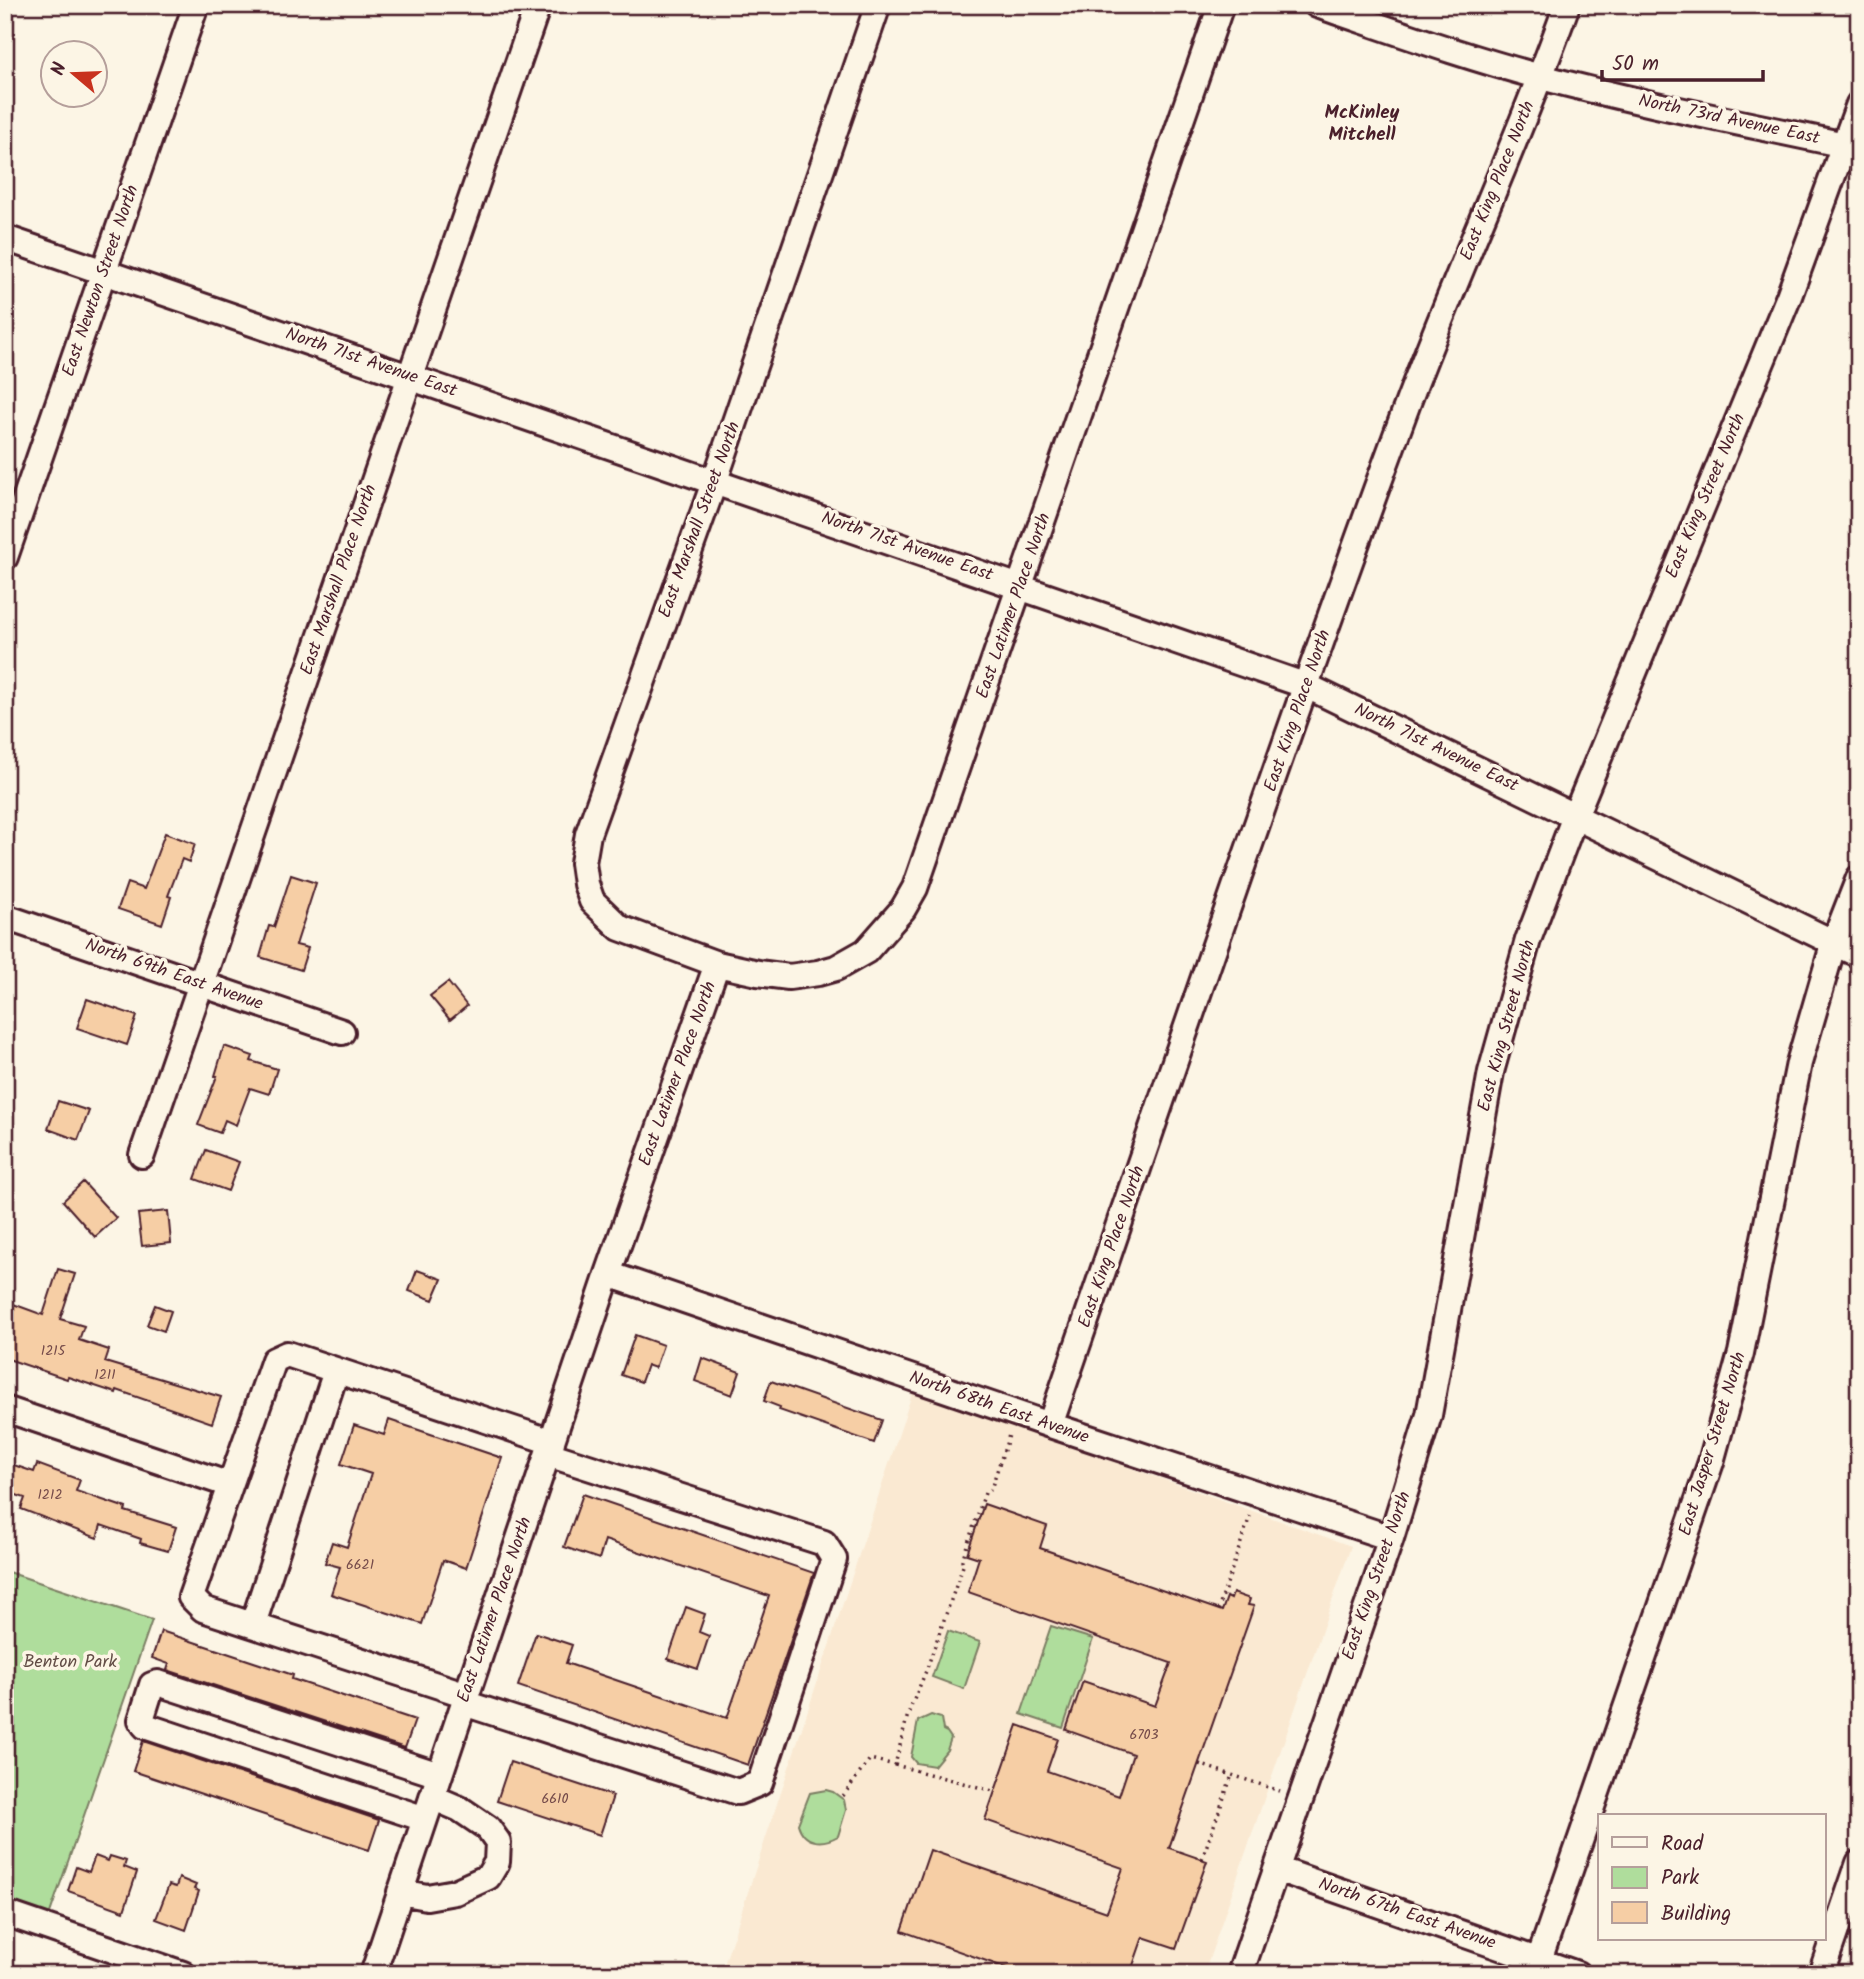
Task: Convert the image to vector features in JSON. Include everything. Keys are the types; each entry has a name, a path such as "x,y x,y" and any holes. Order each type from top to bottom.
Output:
{"street":[{"name":"East Newton Street North","path":"5,557 196,5"},
{"name":"East Marshall Place North","path":"142,1155 538,5"},
{"name":"East Marshall Street North","path":"717,964 620,928 592,901 583,863 587,834 715,480 878,5"},
{"name":"East Latimer Place North","path":"373,1974 608,1274 717,964 789,977 836,968 866,951 903,909 915,888 1221,5"},
{"name":"North 73rd Avenue East","path":"1317,5 1437,46 1541,77 1657,105 1852,146"},
{"name":"East King Place North","path":"1050,1425 1410,397 1541,77 1567,5"},
{"name":"East King Street North","path":"1240,1974 1391,1538 1429,1415 1491,1072 1528,940 1574,816 1852,146 1859,104"},
{"name":"North 71st Avenue East","path":"5,238 715,480 1307,686 1859,955"},
{"name":"East Jasper Street North","path":"1539,1960 1727,1409 1766,1235 1799,1063 1834,942 1859,877"},
{"name":"North 69th East Avenue","path":"5,917 342,1032"},
{"name":"North 68th East Avenue","path":"608,1274 1391,1538"},
{"path":"287,1354 336,1371 824,1542 834,1559 760,1783 738,1792 203,1608 191,1597 274,1360 287,1354"},
{"path":"253,1624 336,1371"},
{"path":"5,1409 230,1485"},
{"path":"400,1892 427,1897 455,1892 488,1877 497,1862 498,1842 488,1828 460,1809 432,1797 158,1683 152,1685 141,1720 145,1726 432,1797"},
{"path":"1821,1974 1859,1863"},
{"name":"North 67th East Avenue","path":"1277,1869 1577,1974"},
{"path":"5,1913 183,1974"}],"path":[{"path":"895,1765 908,1714 926,1671 985,1493 990,1489 1016,1413"},
{"path":"1218,1610 1258,1494"},
{"path":"843,1796 870,1759 993,1791"},
{"path":"1199,1764 1300,1798"},
{"path":"1202,1859 1232,1775"}],"shaded area":[{"path":"913,1391 1351,1546 1204,1974 721,1974"}],"green space":[{"name":"Benton Park","path":"5,1571 152,1620 48,1919 5,1904"},
{"path":"1051,1626 1093,1639 1063,1728 1021,1714"},
{"path":"948,1631 980,1642 964,1689 932,1677"},
{"path":"931,1715 941,1718 943,1730 951,1738 947,1750 934,1766 916,1763 911,1757 918,1721"},
{"path":"826,1790 844,1800 846,1810 838,1836 826,1841 814,1841 805,1836 798,1824 810,1793"}],"building":[{"path":"165,833 195,844 189,862 182,859 168,896 171,897 162,924 118,909 127,883 144,889"},
{"path":"291,875 316,883 296,945 308,948 301,970 260,957 269,926 274,927"},
{"path":"448,982 467,1006 450,1020 430,996"},
{"path":"87,999 137,1016 127,1045 77,1028"},
{"path":"224,1046 253,1056 251,1061 277,1069 269,1094 250,1088 236,1125 225,1120 220,1133 198,1125 217,1076"},
{"path":"58,1101 89,1111 78,1140 48,1129"},
{"path":"206,1150 239,1162 228,1191 195,1179"},
{"path":"83,1182 116,1218 95,1237 63,1201"},
{"path":"168,1211 171,1243 142,1246 138,1214"},
{"path":"58,1269 75,1274 60,1319 84,1326 79,1340 109,1350 105,1362 221,1397 212,1423 117,1390 116,1393 68,1377 67,1379 5,1358 5,1301 43,1315"},
{"path":"417,1270 442,1279 433,1300 409,1291"},
{"path":"155,1305 171,1311 164,1331 147,1325"},
{"path":"635,1335 663,1345 655,1368 647,1365 641,1382 621,1375"},
{"path":"702,1358 740,1372 732,1395 695,1381"},
{"path":"771,1381 882,1420 874,1443 779,1410 780,1407 764,1401"},
{"path":"389,1420 502,1458 466,1568 443,1560 422,1624 331,1594 340,1567 325,1563 332,1542 347,1547 371,1474 341,1464 354,1425 384,1435"},
{"path":"5,1462 34,1472 37,1464 80,1480 76,1491 126,1508 125,1511 176,1527 168,1551 140,1543 141,1539 101,1525 97,1538 21,1509 25,1498 5,1491"},
{"path":"583,1494 814,1573 748,1765 518,1686 536,1633 572,1645 566,1663 727,1718 769,1596 605,1540 599,1559 564,1547"},
{"path":"984,1504 1047,1526 1040,1548 1222,1611 1227,1597 1231,1599 1233,1593 1250,1599 1248,1605 1254,1606 1169,1848 1207,1861 1176,1948 1143,1937 1130,1974 1023,1974 902,1931 930,1850 1107,1912 1123,1868 985,1820 1018,1725 1058,1739 1047,1771 1119,1796 1133,1754 1066,1730 1083,1681 1155,1706 1171,1663 968,1592 979,1558 967,1554"},
{"path":"686,1607 705,1614 699,1632 709,1636 698,1669 668,1659"},
{"path":"161,1631 293,1675 292,1679 415,1720 405,1748 167,1670 169,1664 152,1658"},
{"path":"143,1741 379,1820 369,1850 133,1771"},
{"path":"510,1762 613,1796 600,1835 497,1801"},
{"path":"95,1856 108,1861 110,1856 126,1861 124,1867 137,1872 124,1911 68,1891 76,1867 89,1872"},
{"path":"179,1878 196,1885 194,1889 199,1891 186,1930 156,1919 169,1885 176,1887"}],"district":[{"name":"McKinley Mitchell","path":"1362,124"}]}
